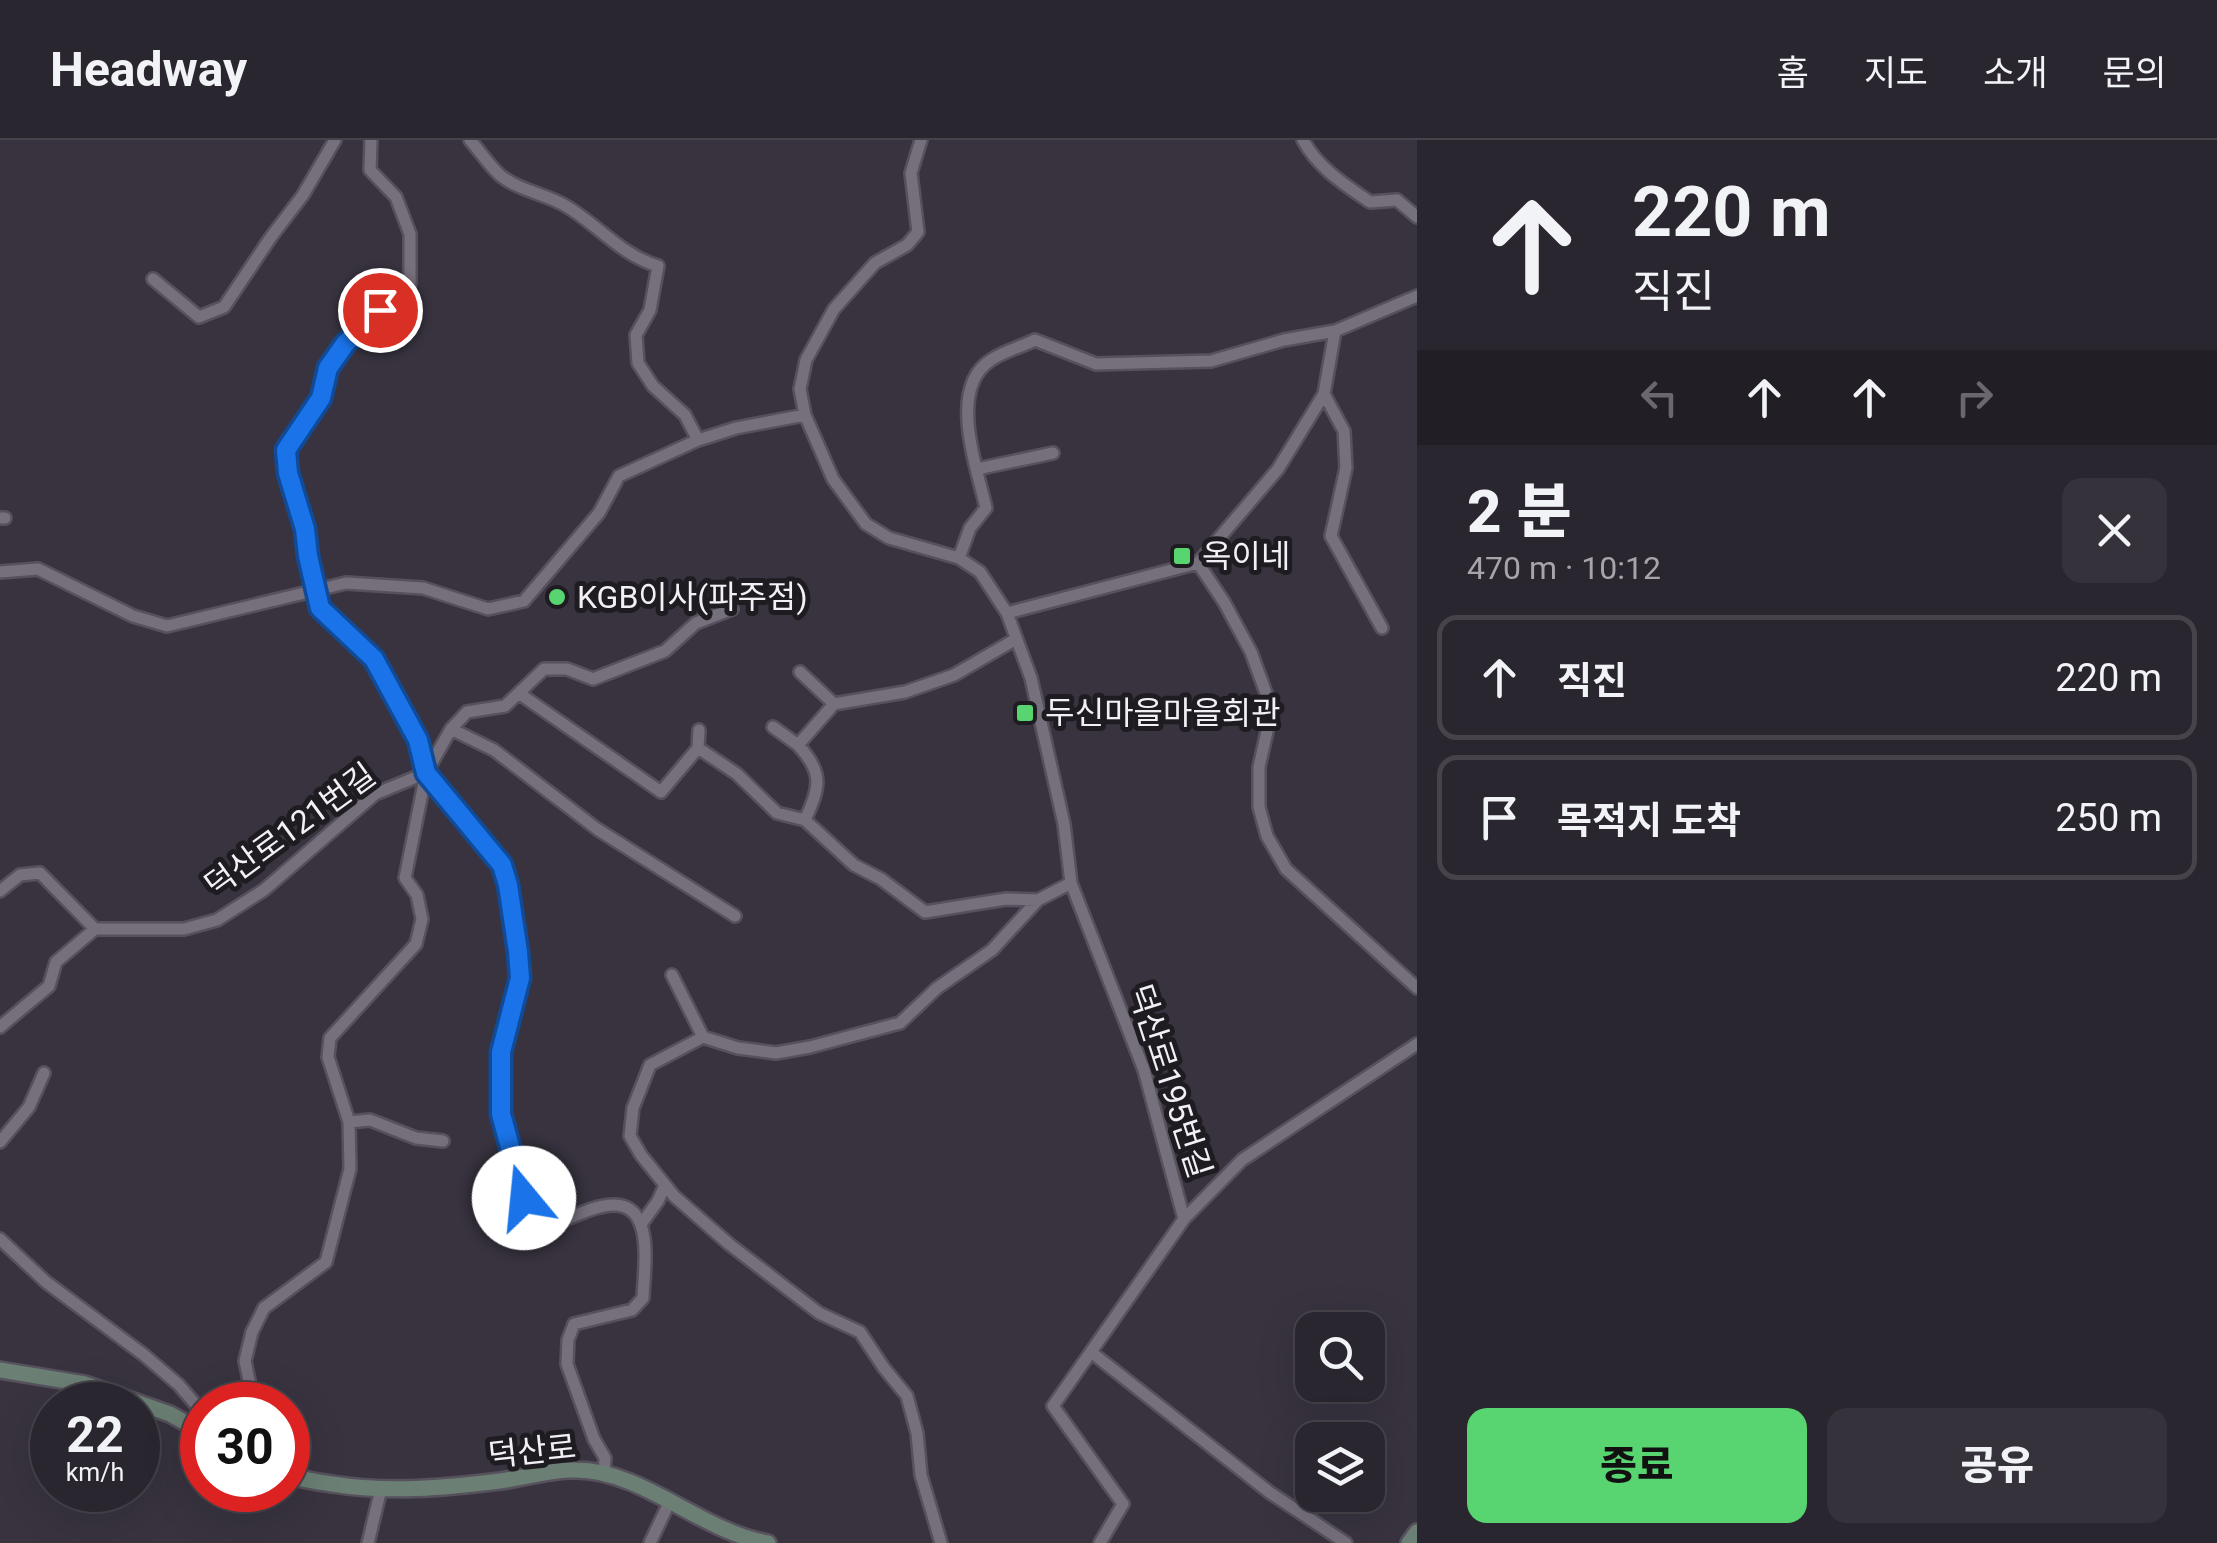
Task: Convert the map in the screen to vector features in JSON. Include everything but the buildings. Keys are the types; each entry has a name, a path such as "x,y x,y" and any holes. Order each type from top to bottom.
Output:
{"street":[{"path":"152,280 199,316 224,307 303,195 335,140"},
{"path":"249,1382 245,1361 252,1332 264,1308 326,1262 350,1169 349,1122 328,1056 330,1038 416,944 422,919 417,896 405,878 426,773 418,740 374,659 320,608 286,450 321,398 328,368 345,344 410,284 410,234 396,197 370,170 371,140"},
{"path":"470,140 501,176 565,206 641,261 658,266 650,310 636,335 638,362 653,386 684,414 698,440"},
{"name":"덕산로195번길","path":"921,140 911,173 918,232 906,246 875,264 834,308 806,360 800,389 805,415 833,479 866,524 890,538 958,558 980,572 1007,613 1031,678 1060,806 1071,883 1144,1070 1184,1218 1053,1406 1123,1504 1100,1543"},
{"path":"1304,140 1334,177 1370,202 1397,200 1417,216"},
{"path":"958,558 970,528 986,508 966,416 971,382 988,361 1034,340 1096,364 1212,361 1284,340 1335,331 1417,296"},
{"path":"1007,613 1198,563 1278,468 1324,394 1335,331"},
{"path":"1324,394 1344,431 1346,468 1331,536 1382,628"},
{"path":"0,572 38,570 133,616 167,626 346,583 423,588 488,610 524,601 599,513 619,476 698,440 736,428 805,415"},
{"path":"977,469 1053,453"},
{"path":"1198,563 1224,602 1266,693 1268,727 1260,767 1259,807 1267,836 1286,869 1417,988"},
{"path":"732,609 696,623 665,652 593,680 567,669 544,669 505,706 468,712 451,729 494,750 597,829 735,916"},
{"path":"798,745 834,704 905,692 954,675 1016,638"},
{"path":"800,672 834,704"},
{"path":"520,694 661,792 698,748 699,730"},
{"path":"773,726 812,760 819,779 805,820"},
{"name":"덕산로121번길","path":"96,929 184,929 217,920 264,890 375,794 426,773 451,729"},
{"path":"698,748 737,774 777,813 805,820 854,865 882,878 925,912 1006,900 1038,900"},
{"path":"426,773 502,865 508,885 520,978 501,1052 501,1114 524,1198 534,1219 552,1226 602,1206 621,1205 642,1223 643,1298 632,1310 574,1324 568,1340 567,1364 594,1439 605,1458 604,1474"},
{"path":"0,891 20,875 40,873 96,929 56,962 49,986 0,1027"},
{"path":"940,1543 921,1475 917,1433 907,1396 860,1332 819,1313 674,1196 640,1156 630,1136 633,1108 650,1064 703,1037 738,1048 776,1053 900,1024 936,988 992,950 1038,900 1071,883"},
{"path":"672,976 703,1037"},
{"path":"1184,1218 1242,1160 1417,1044"},
{"path":"0,1142 29,1107 44,1073"},
{"path":"349,1122 370,1120 416,1138 443,1141"},
{"path":"642,1223 665,1185"},
{"path":"0,1239 46,1282 144,1354 180,1386"},
{"path":"1091,1352 1270,1492 1346,1543"},
{"path":"0,1370 85,1384 180,1420"},
{"name":"덕산로","path":"310,1481 362,1489 414,1490 576,1470 632,1484 725,1531 768,1543"},
{"path":"368,1543 381,1489"},
{"path":"650,1543 670,1502"},
{"path":"1409,1543 1417,1532"}],"place":[{"name":"옥이네","path":"1182,556"},
{"name":"KGB이사(파주점)","path":"557,597"},
{"name":"두신마을마을회관","path":"1025,713"}],"route":[{"path":"380,310 345,344 328,368 321,398 286,450 288,473 305,529 320,608 374,659 418,740 426,773 502,865 520,978 501,1052 501,1114 524,1198"}]}
